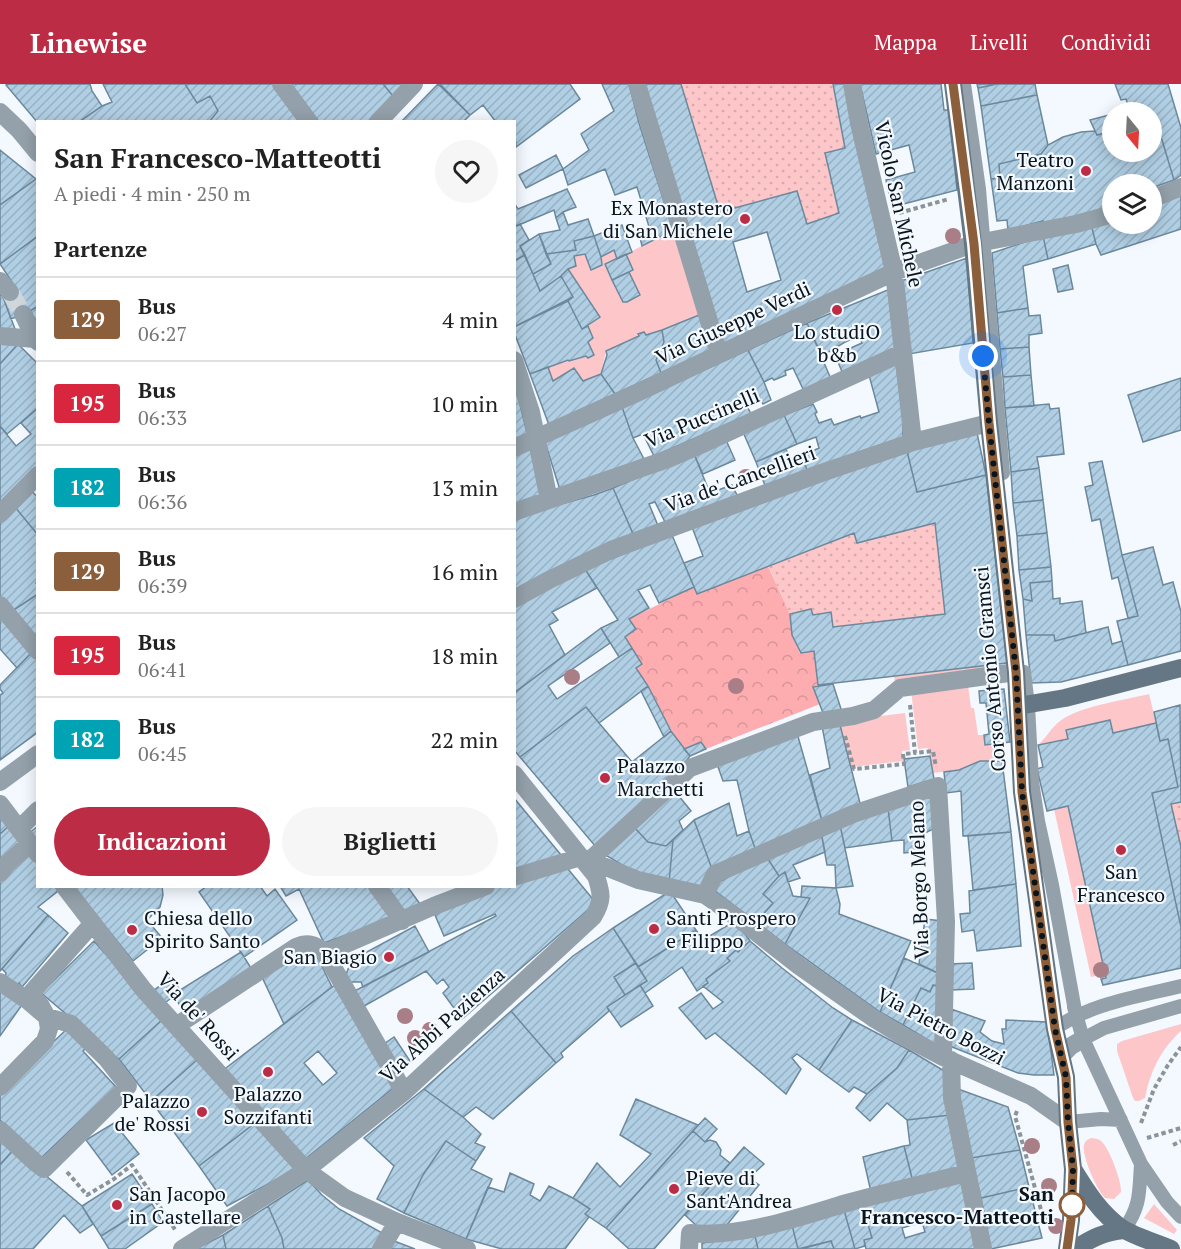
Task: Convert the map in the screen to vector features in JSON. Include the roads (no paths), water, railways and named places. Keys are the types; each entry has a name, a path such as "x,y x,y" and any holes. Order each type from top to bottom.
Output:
{"street":[{"path":"281,84 308,120"},
{"path":"381,120 414,84"},
{"path":"637,84 719,354"},
{"name":"Vicolo San Michele","path":"852,84 894,272 913,442"},
{"name":"Corso Antonio Gramsci","path":"953,84 967,193 979,243 989,423 1016,672 1023,706 1022,792 1055,1029 1066,1077 1073,1169 1071,1220 1067,1249"},
{"path":"0,112 36,151"},
{"path":"1162,195 1181,187"},
{"name":"Via Giuseppe Verdi","path":"516,447 894,272 979,243 1076,224 1102,216"},
{"path":"23,314 36,341"},
{"path":"0,336 36,341"},
{"name":"Via Puccinelli","path":"516,511 668,459 902,353"},
{"path":"516,366 531,412 549,500"},
{"name":"Via de' Cancellieri","path":"516,598 611,550 913,442 989,423"},
{"path":"0,514 36,477"},
{"path":"0,605 36,649"},
{"path":"1023,706 1065,698 1181,668"},
{"path":"516,876 586,858 690,768 813,722 864,714 874,710 900,688 1016,672"},
{"path":"0,782 36,755"},
{"path":"516,776 586,858 638,880 705,895"},
{"name":"Via Borgo Melano","path":"705,895 715,874 853,814 938,786 946,921 947,1058 952,1098 983,1249"},
{"path":"0,804 29,842"},
{"path":"0,873 29,842 36,817"},
{"name":"Via Abbi Pazienza","path":"184,1248 306,1170 404,1092 593,917 600,905 601,891 586,858"},
{"name":"Via de' Rossi","path":"66,888 143,989 306,1170 345,1198 397,1222 467,1249"},
{"path":"378,888 402,921"},
{"path":"325,954 481,888"},
{"name":"Via Pietro Bozzi","path":"705,895 873,1018 947,1058 1031,1096 1068,1122"},
{"path":"30,996 93,923"},
{"path":"176,1026 296,947 308,943 325,954 404,1092"},
{"path":"0,982 34,999 41,1006 49,1029 45,1041 0,1087"},
{"path":"0,1130 45,1161 80,1133 128,1086 106,1058 71,1024 46,1017"},
{"path":"1062,1056 1071,1046 1083,1039"},
{"path":"1073,1169 1096,1205 1124,1230 1170,1249 1181,1243"},
{"path":"689,1249 690,1233 729,1233 747,1230 967,1173"},
{"path":"381,1249 397,1222"},
{"path":"1075,1249 1093,1237 1124,1230"}],"lane":[{"name":"Corso Antonio Gramsci","path":"964,84 979,189 979,243 1032,781 1076,1016"},
{"path":"1029,842 1083,1039 1141,1164 1167,1202 1181,1217"},
{"path":"1055,1029 1076,1016 1099,1008 1181,986"},
{"path":"1083,1039 1104,1029 1181,1006"},
{"path":"1068,1122 1121,1120"},
{"path":"1124,1230 1133,1217 1137,1205 1141,1164"}],"tunnel":[{"path":"10,292 23,314"}],"place":[{"name":"Teatro Manzoni","path":"1086,171"},
{"name":"Ex Monastero di San Michele","path":"745,219"},
{"name":"Lo studiO b&b","path":"837,310"},
{"name":"Palazzo Marchetti","path":"605,778"},
{"name":"San Francesco","path":"1121,850"},
{"name":"Santi Prospero e Filippo","path":"654,929"},
{"name":"Chiesa dello Spirito Santo","path":"132,930"},
{"name":"San Biagio","path":"389,957"},
{"name":"Palazzo Sozzifanti","path":"268,1072"},
{"name":"Palazzo de' Rossi","path":"202,1112"},
{"name":"Pieve di Sant'Andrea","path":"674,1189"},
{"name":"San Jacopo in Castellare","path":"117,1205"},
{"name":"San Francesco-Matteotti","path":"1072,1205"}]}
